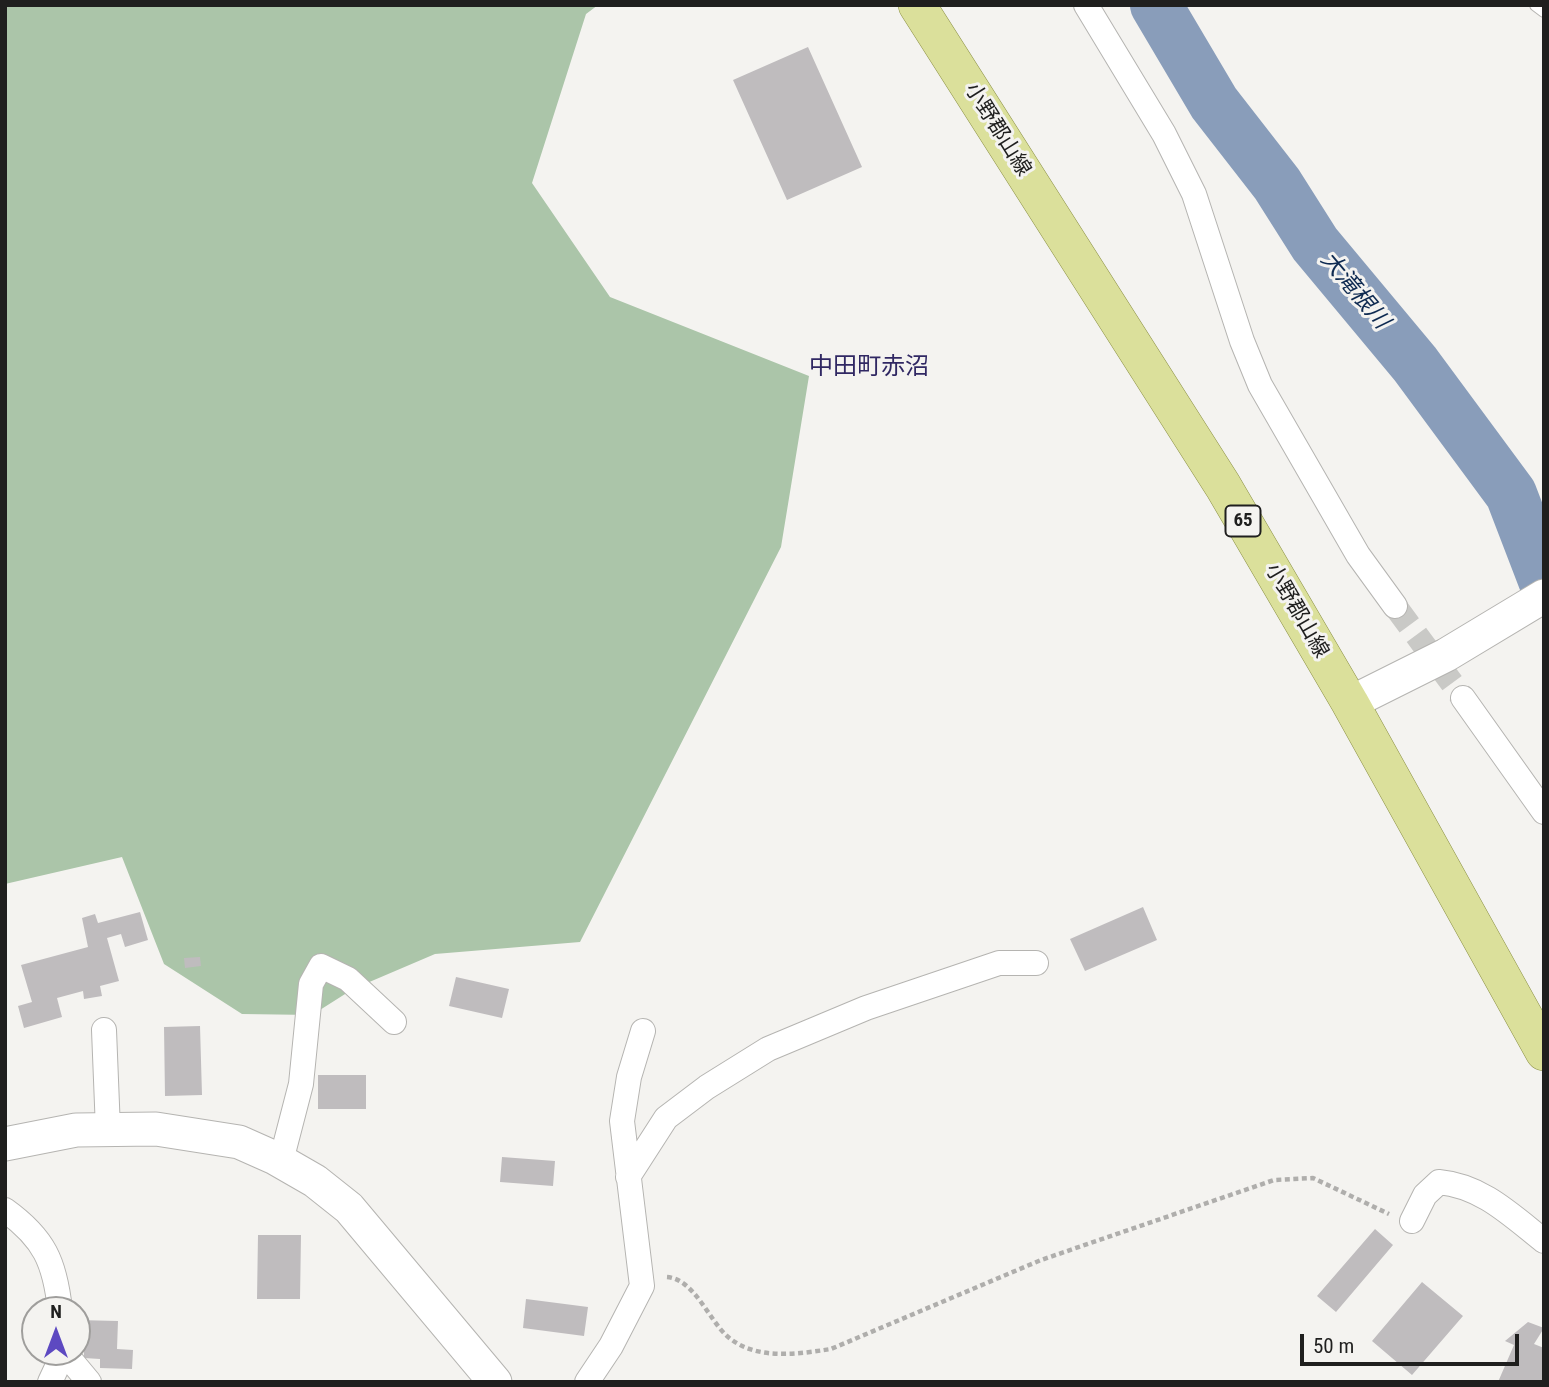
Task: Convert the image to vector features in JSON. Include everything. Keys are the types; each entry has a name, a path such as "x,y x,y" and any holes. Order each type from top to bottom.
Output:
{"main road":[{"name":"小野郡山線","path":"918,5 1223,486 1350,703 1544,1052"}],"street":[{"path":"1086,5 1164,134 1194,194 1242,341 1260,385 1358,555 1395,606"},
{"path":"1350,703 1446,655 1544,596"},
{"path":"1463,698 1544,812"},
{"path":"628,1177 666,1118 707,1087 768,1049 866,1008 999,963 1036,963"},
{"path":"281,1161 301,1084 311,984 321,966 348,979 394,1022"},
{"path":"104,1030 108,1130"},
{"path":"587,1382 611,1346 642,1286 622,1121 629,1077 643,1031"},
{"path":"5,1144 76,1130 156,1129 239,1142 281,1161 316,1181 349,1208 495,1382"},
{"path":"1412,1221 1425,1195 1439,1182 1462,1184 1479,1192 1544,1241"},
{"path":"5,1210 31,1228 50,1257 57,1296"},
{"path":"50,1382 57,1366"},
{"path":"76,1366 89,1382"}],"lane":[{"path":"1536,5 1544,11"}],"path":[{"path":"642,1286 657,1276 675,1277 686,1285 729,1338 764,1353 802,1353 831,1349 1041,1260 1274,1180 1313,1178 1381,1212 1412,1221"}],"green space":[{"path":"5,5 598,5 586,14 532,183 610,297 809,376 781,547 580,942 435,954 353,989 312,1015 242,1014 164,964 122,857 5,884"}],"building":[{"path":"808,47 862,167 787,200 733,80"},
{"path":"1143,907 1157,940 1085,971 1070,939"},
{"path":"140,912 148,940 125,947 121,934 107,938 119,981 100,986 102,996 84,999 83,991 57,998 62,1017 24,1028 18,1006 32,1002 21,965 88,947 82,918 95,914 98,923"},
{"path":"200,957 201,966 185,968 184,958"},
{"path":"456,977 509,989 502,1018 449,1006"},
{"path":"200,1026 202,1095 165,1096 164,1027"},
{"path":"318,1075 366,1075 366,1109 318,1109"},
{"path":"502,1157 555,1161 553,1186 500,1182"},
{"path":"1375,1229 1393,1245 1336,1312 1317,1296"},
{"path":"258,1235 301,1235 300,1299 257,1299"},
{"path":"1422,1282 1463,1316 1412,1375 1372,1341"},
{"path":"526,1299 588,1307 584,1336 523,1328"},
{"path":"91,1320 118,1321 117,1349 133,1350 132,1369 100,1368 100,1359 91,1358"},
{"path":"1528,1322 1544,1328 1534,1344 1544,1348 1544,1382 1498,1382 1514,1345 1505,1341"}],"waterway":[{"name":"大滝根川","path":"1156,5 1214,103 1277,184 1315,244 1415,364 1511,494 1544,580"}],"tunnel":[{"path":"1395,606 1463,698"}],"district":[{"name":"中田町赤沼","path":"869,368"}]}
